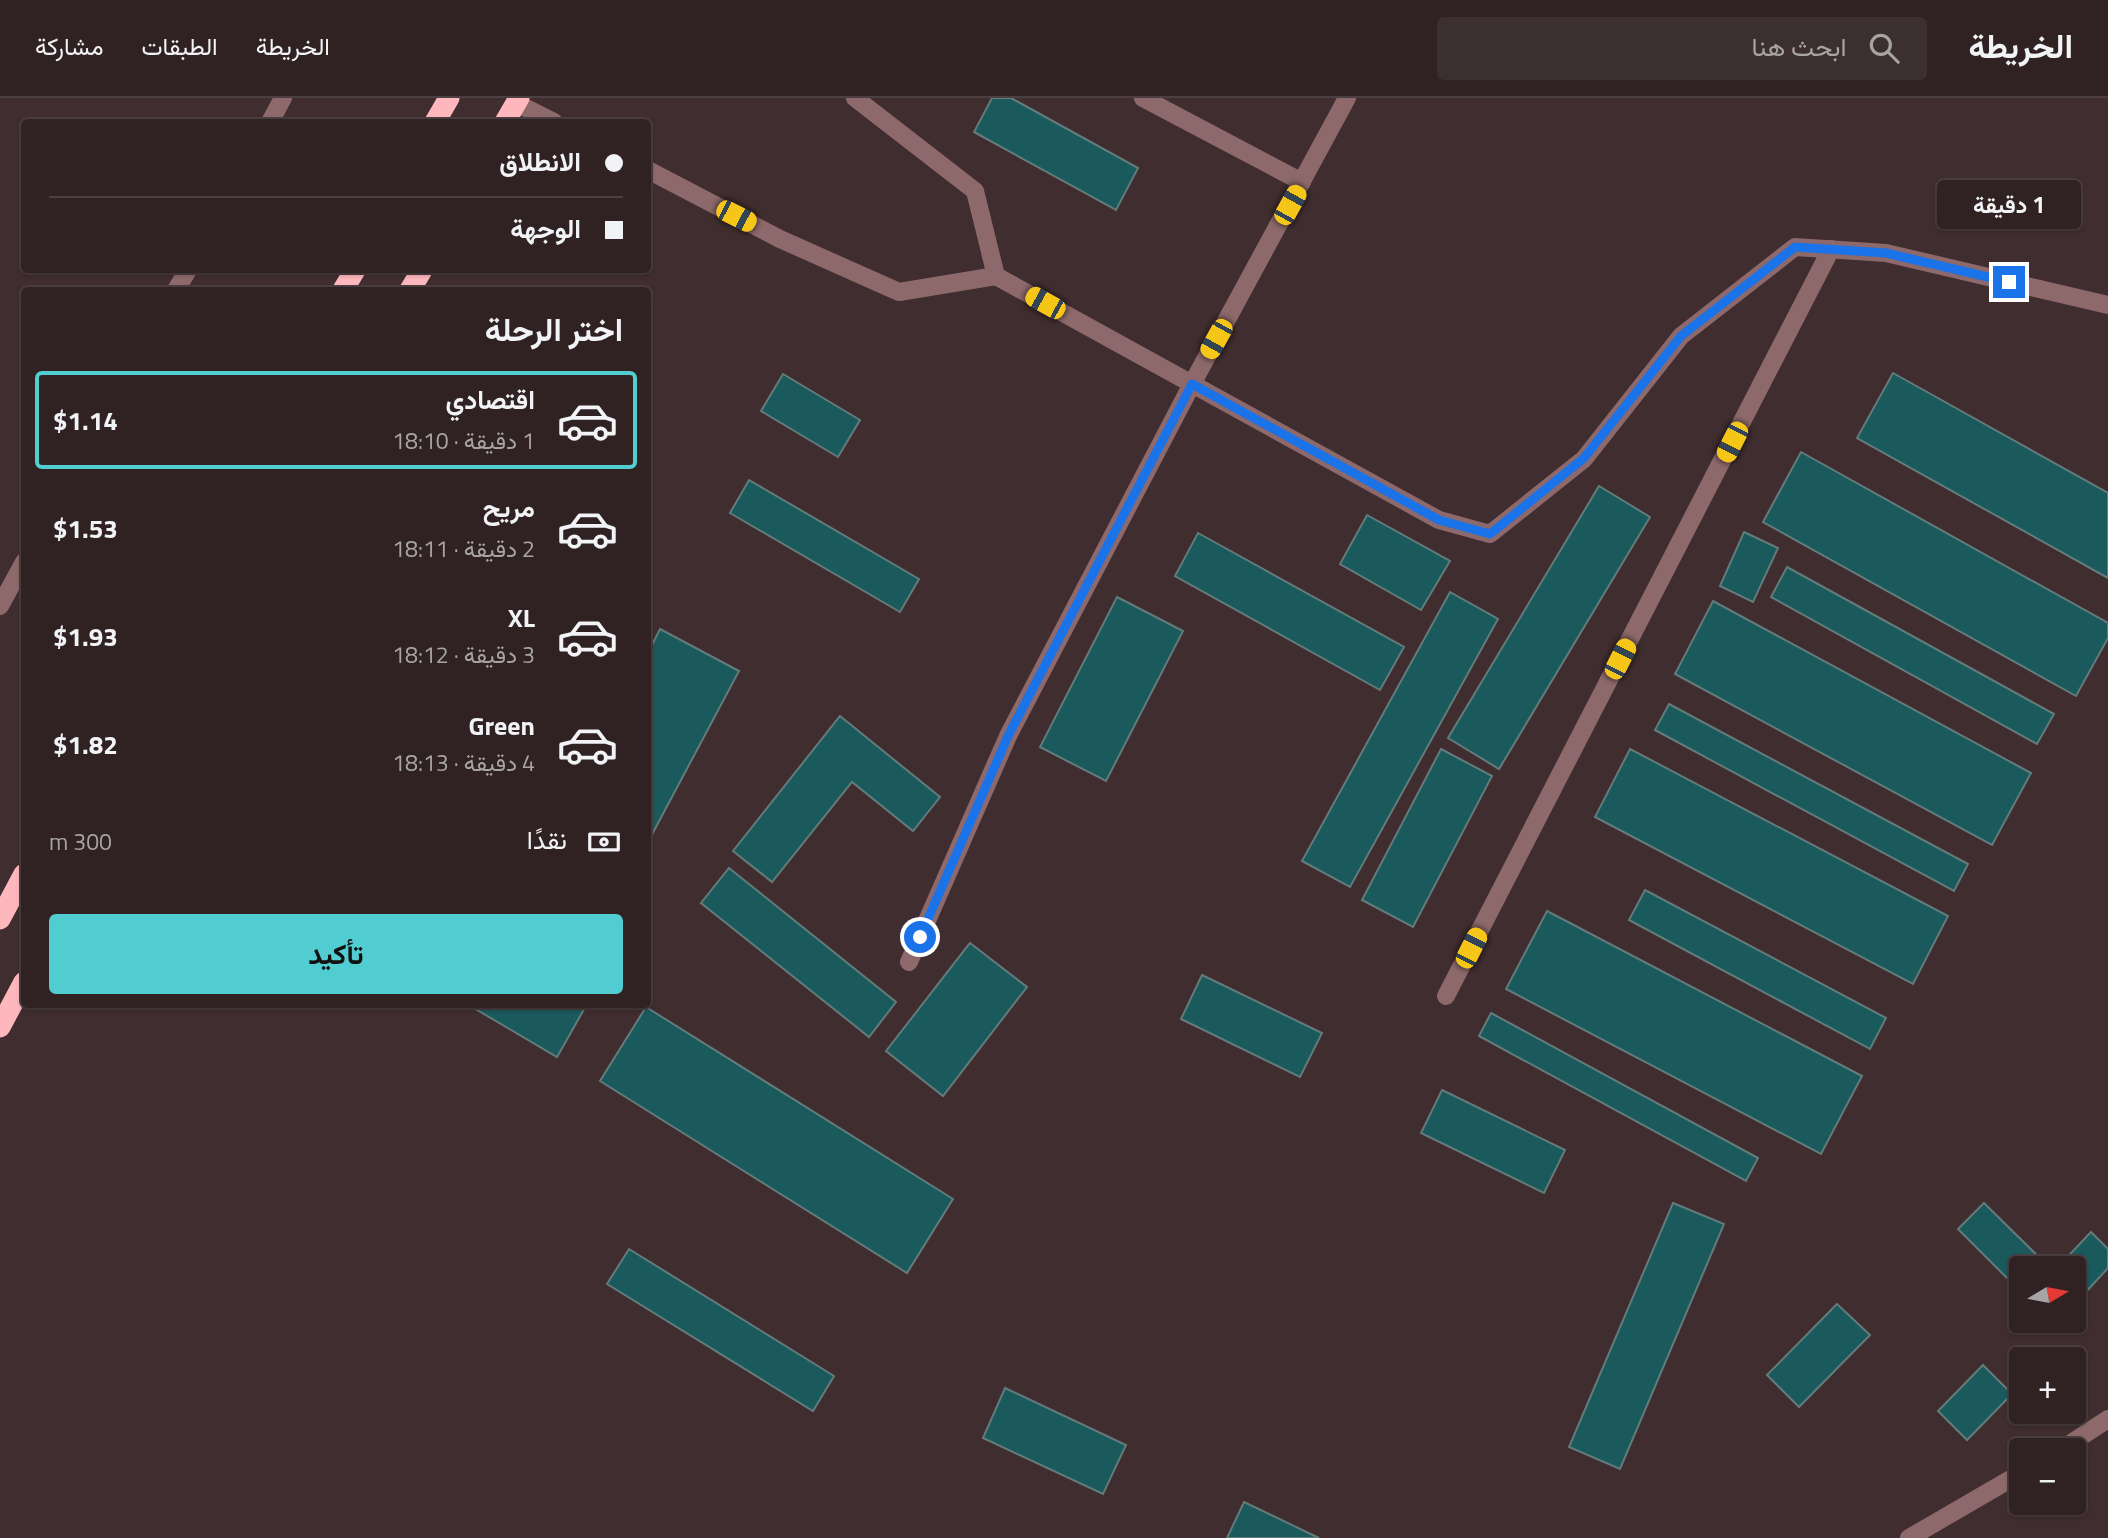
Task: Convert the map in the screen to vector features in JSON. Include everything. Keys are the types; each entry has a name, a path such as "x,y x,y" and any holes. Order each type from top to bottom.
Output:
{"highway":[{"path":"437,119 449,98"},
{"path":"507,119 517,100"},
{"path":"0,919 21,880"},
{"path":"0,1027 21,988"}],"street":[{"path":"272,119 283,98"},
{"path":"855,98 975,191 996,276"},
{"path":"1143,98 1302,182"},
{"path":"909,962 1008,736 1192,384 1348,98"},
{"path":"517,100 549,119"},
{"path":"651,172 780,239 899,292 996,276 1439,520 1490,534 1584,458 1681,336 1795,247 1886,253 2108,306"},
{"path":"1447,996 1831,249"},
{"path":"0,606 21,568"},
{"path":"2080,1438 2108,1419"},
{"path":"1909,1538 2009,1480"}],"building":[{"path":"992,98 1011,98 1138,168 1116,210 974,132"},
{"path":"1893,373 2108,493 2108,578 1857,438"},
{"path":"783,374 860,420 838,457 761,411"},
{"path":"1801,452 2108,623 2108,638 2076,696 1763,522"},
{"path":"749,480 919,579 900,612 730,513"},
{"path":"1599,486 1650,517 1499,769 1448,738"},
{"path":"1367,515 1450,561 1421,610 1340,564"},
{"path":"1744,532 1778,548 1753,602 1720,586"},
{"path":"1198,533 1404,647 1380,690 1175,576"},
{"path":"1787,567 2054,714 2037,744 1771,597"},
{"path":"1450,592 1498,619 1350,887 1302,861"},
{"path":"1117,597 1183,631 1106,781 1040,747"},
{"path":"1713,601 2031,773 1992,845 1675,674"},
{"path":"660,629 739,671 651,836 651,647"},
{"path":"1669,704 1968,864 1954,891 1655,730"},
{"path":"840,716 940,797 913,831 852,782 772,882 733,851"},
{"path":"1441,749 1492,776 1413,927 1362,900"},
{"path":"1630,749 1948,916 1913,984 1595,817"},
{"path":"729,868 896,1002 869,1037 701,903"},
{"path":"1645,890 1886,1018 1870,1049 1629,920"},
{"path":"1547,911 1862,1076 1821,1154 1506,989"},
{"path":"970,943 1027,987 943,1096 886,1051"},
{"path":"1202,975 1322,1033 1300,1077 1181,1019"},
{"path":"474,1008 585,1008 557,1057"},
{"path":"648,1008 953,1199 907,1273 600,1081"},
{"path":"1491,1013 1758,1158 1746,1181 1479,1036"},
{"path":"1442,1090 1565,1150 1544,1193 1421,1133"},
{"path":"1673,1203 1724,1224 1620,1469 1569,1447"},
{"path":"1984,1203 2038,1256 2009,1256 2009,1280 1958,1229"},
{"path":"2091,1232 2108,1249 2108,1268 2086,1292 2086,1256 2068,1256"},
{"path":"629,1249 834,1376 813,1411 607,1284"},
{"path":"1837,1304 1870,1335 1799,1407 1767,1375"},
{"path":"1983,1365 2009,1391 2009,1397 1967,1440 1938,1411"},
{"path":"1005,1388 1126,1445 1103,1494 983,1438"},
{"path":"1244,1502 1319,1538 1227,1538"}],"route":[{"path":"920,937 1008,736 1192,384 1439,520 1490,534 1584,458 1681,336 1795,247 1886,253 2009,282"}]}
